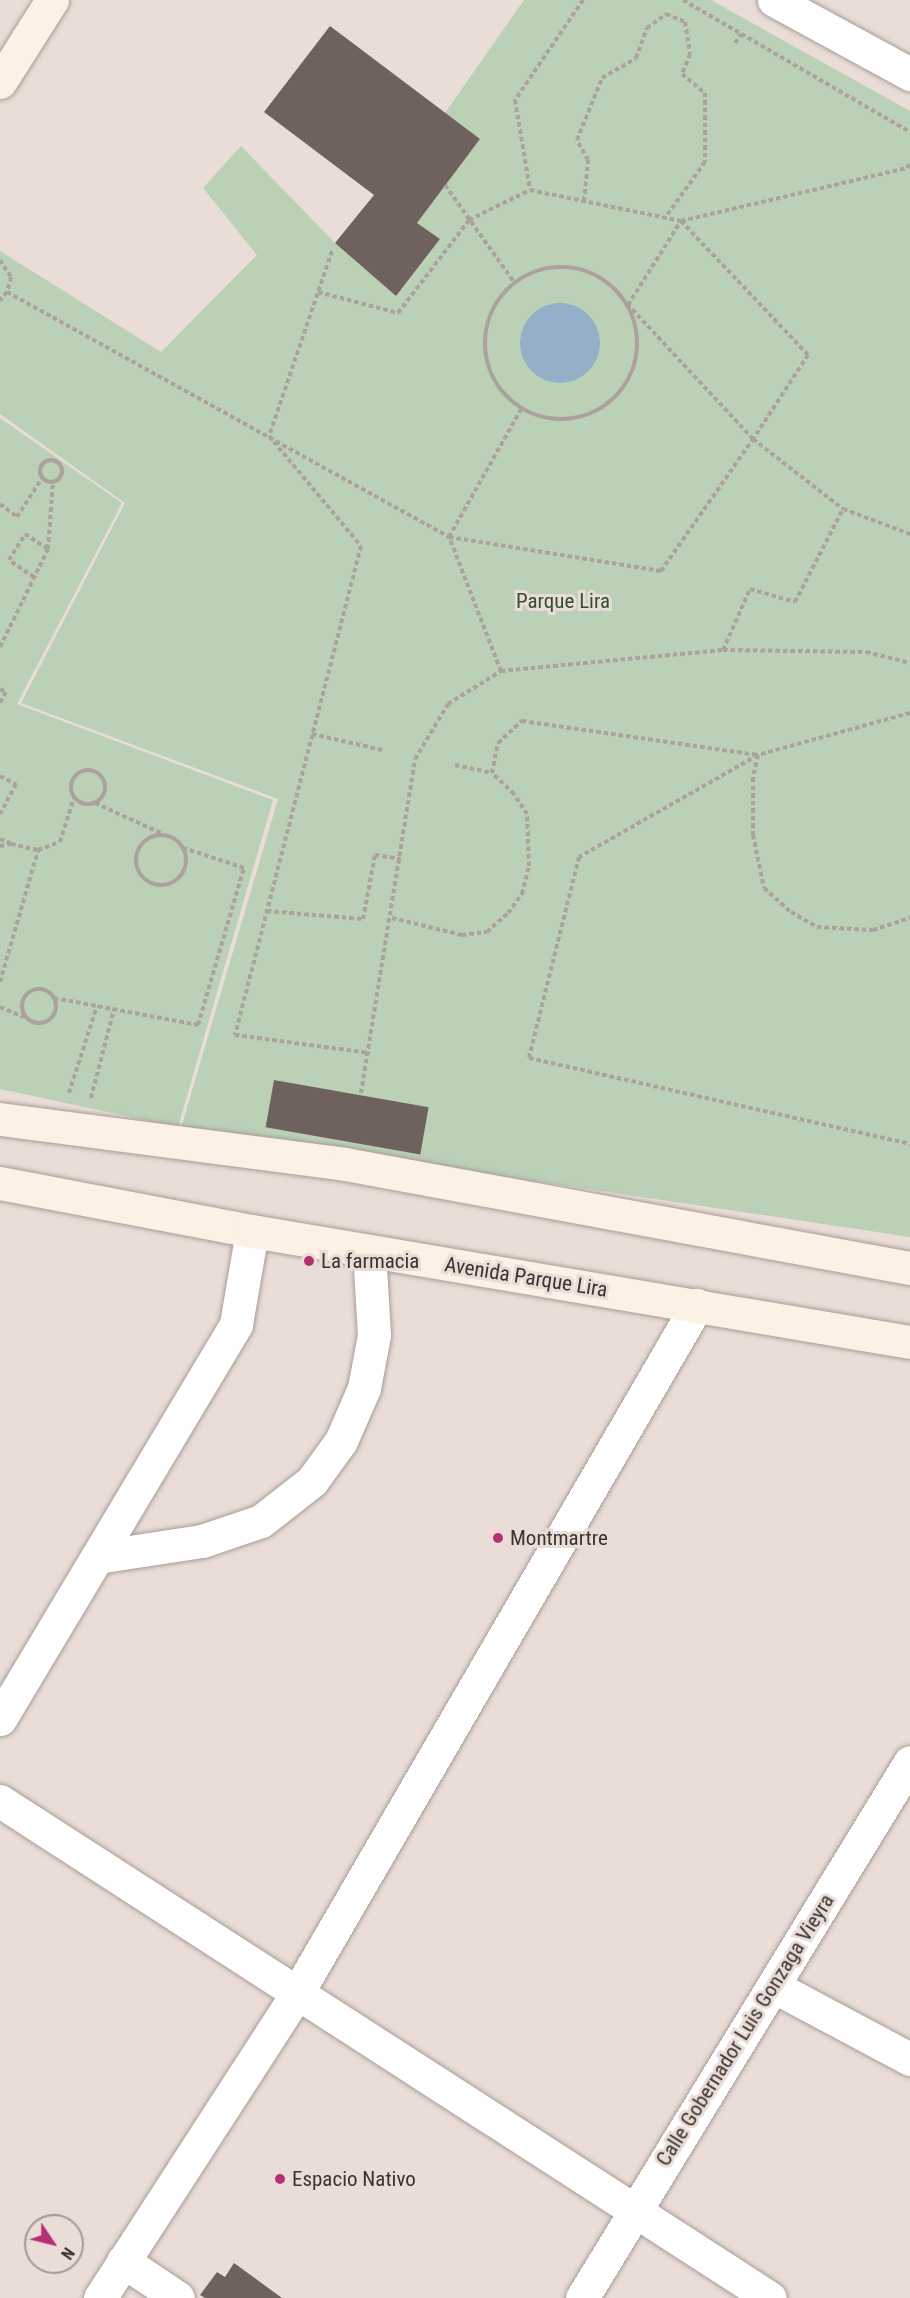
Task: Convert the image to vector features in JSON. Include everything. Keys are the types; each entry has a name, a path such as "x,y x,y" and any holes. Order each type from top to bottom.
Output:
{"main road":[{"path":"0,82 52,0"},
{"path":"0,1119 345,1164 910,1268"},
{"name":"Avenida Parque Lira","path":"0,1183 252,1231 910,1342"}],"street":[{"path":"774,0 910,74"},
{"path":"0,1719 236,1324 252,1231"},
{"path":"97,1557 202,1541 261,1521 312,1481 341,1440 364,1388 374,1335 369,1251"},
{"path":"100,2298 296,1995 698,1305"},
{"name":"Calle Gobernador Luis Gonzaga Vieyra","path":"582,2298 910,1762"},
{"path":"0,1801 296,1995 635,2208 770,2298"},
{"path":"773,1986 910,2059"},
{"path":"123,2261 178,2298"}],"path":[{"path":"530,190 515,100 583,0"},
{"path":"683,0 910,132"},
{"path":"584,201 588,160 577,140 602,78 636,58 647,28 666,14 685,22 690,54 682,74 705,93 705,162 665,218"},
{"path":"735,43 741,34"},
{"path":"318,292 398,313 469,220 530,190 681,221 907,168 910,163"},
{"path":"445,185 514,282"},
{"path":"628,305 681,221"},
{"path":"7,292 449,537 661,571 808,355 681,221"},
{"path":"269,436 332,251"},
{"path":"0,260 11,277 7,292 0,300"},
{"path":"628,305 637,330 637,356 628,381 612,400 592,413 568,420 544,418 521,409 503,393 490,372 485,349 487,325 496,302 514,282 546,268 563,266 589,271 612,284 628,305 753,439 843,509 910,534"},
{"path":"449,537 521,409"},
{"path":"269,436 361,546 236,1035 370,1053"},
{"path":"0,504 17,517 42,478 41,465 55,461 61,474 53,481 48,549 0,647"},
{"path":"42,478 53,481"},
{"path":"723,650 750,589 795,602 843,509"},
{"path":"34,577 9,560 25,534 48,549"},
{"path":"449,537 501,671"},
{"path":"361,1093 370,1053 416,759 448,704 501,671 723,650 866,652 910,663"},
{"path":"0,689 6,692 0,703"},
{"path":"910,713 758,754 579,857 529,1058 910,1144"},
{"path":"492,773 498,743 522,721 758,754"},
{"path":"312,734 382,750"},
{"path":"758,754 753,778 753,835 764,888 790,912 817,927 873,930 897,925 910,918"},
{"path":"392,918 462,935 487,932 508,913 522,894 529,866 527,814 514,794 492,773 455,765"},
{"path":"0,839 38,850 60,842 74,797 72,780 80,772 91,770 101,775 105,786 103,796 95,803"},
{"path":"0,776 16,784 0,814"},
{"path":"27,1018 22,1004 31,991 41,989 54,998 198,1026 244,868 184,848 164,835 95,803 83,804 74,797"},
{"path":"164,835 148,838 137,852 137,868 147,881 163,885 178,879 186,864 184,848"},
{"path":"0,846 14,844"},
{"path":"0,982 38,850"},
{"path":"267,911 363,919 375,855 401,859"},
{"path":"0,1007 38,1023 49,1019 55,1010 54,998"},
{"path":"67,1099 97,1005"},
{"path":"89,1104 114,1009"}],"green space":[{"name":"Parque Lira","path":"524,0 711,0 910,111 910,1237 181,1128 278,799 21,703 125,503 0,414 0,251 161,352 257,255 203,188 241,146 335,243 396,296 440,239 417,223 480,139 445,113"},
{"path":"0,418 122,503 17,704 273,800 178,1127 0,1089"}],"water":[{"path":"560,303 575,306 588,315 597,328 600,343 597,358 588,371 575,380 560,383 545,380 532,371 523,358 520,343 523,328 532,315 545,306"}],"building":[{"path":"330,26 480,139 417,223 440,239 396,296 335,243 374,195 264,112"},
{"path":"274,1080 429,1107 420,1155 266,1127"},
{"path":"234,2263 282,2298 205,2298 200,2295 217,2272 225,2277"}],"place":[{"name":"La farmacia","path":"309,1261"},
{"name":"Montmartre","path":"498,1538"},
{"name":"Espacio Nativo","path":"280,2179"}]}
